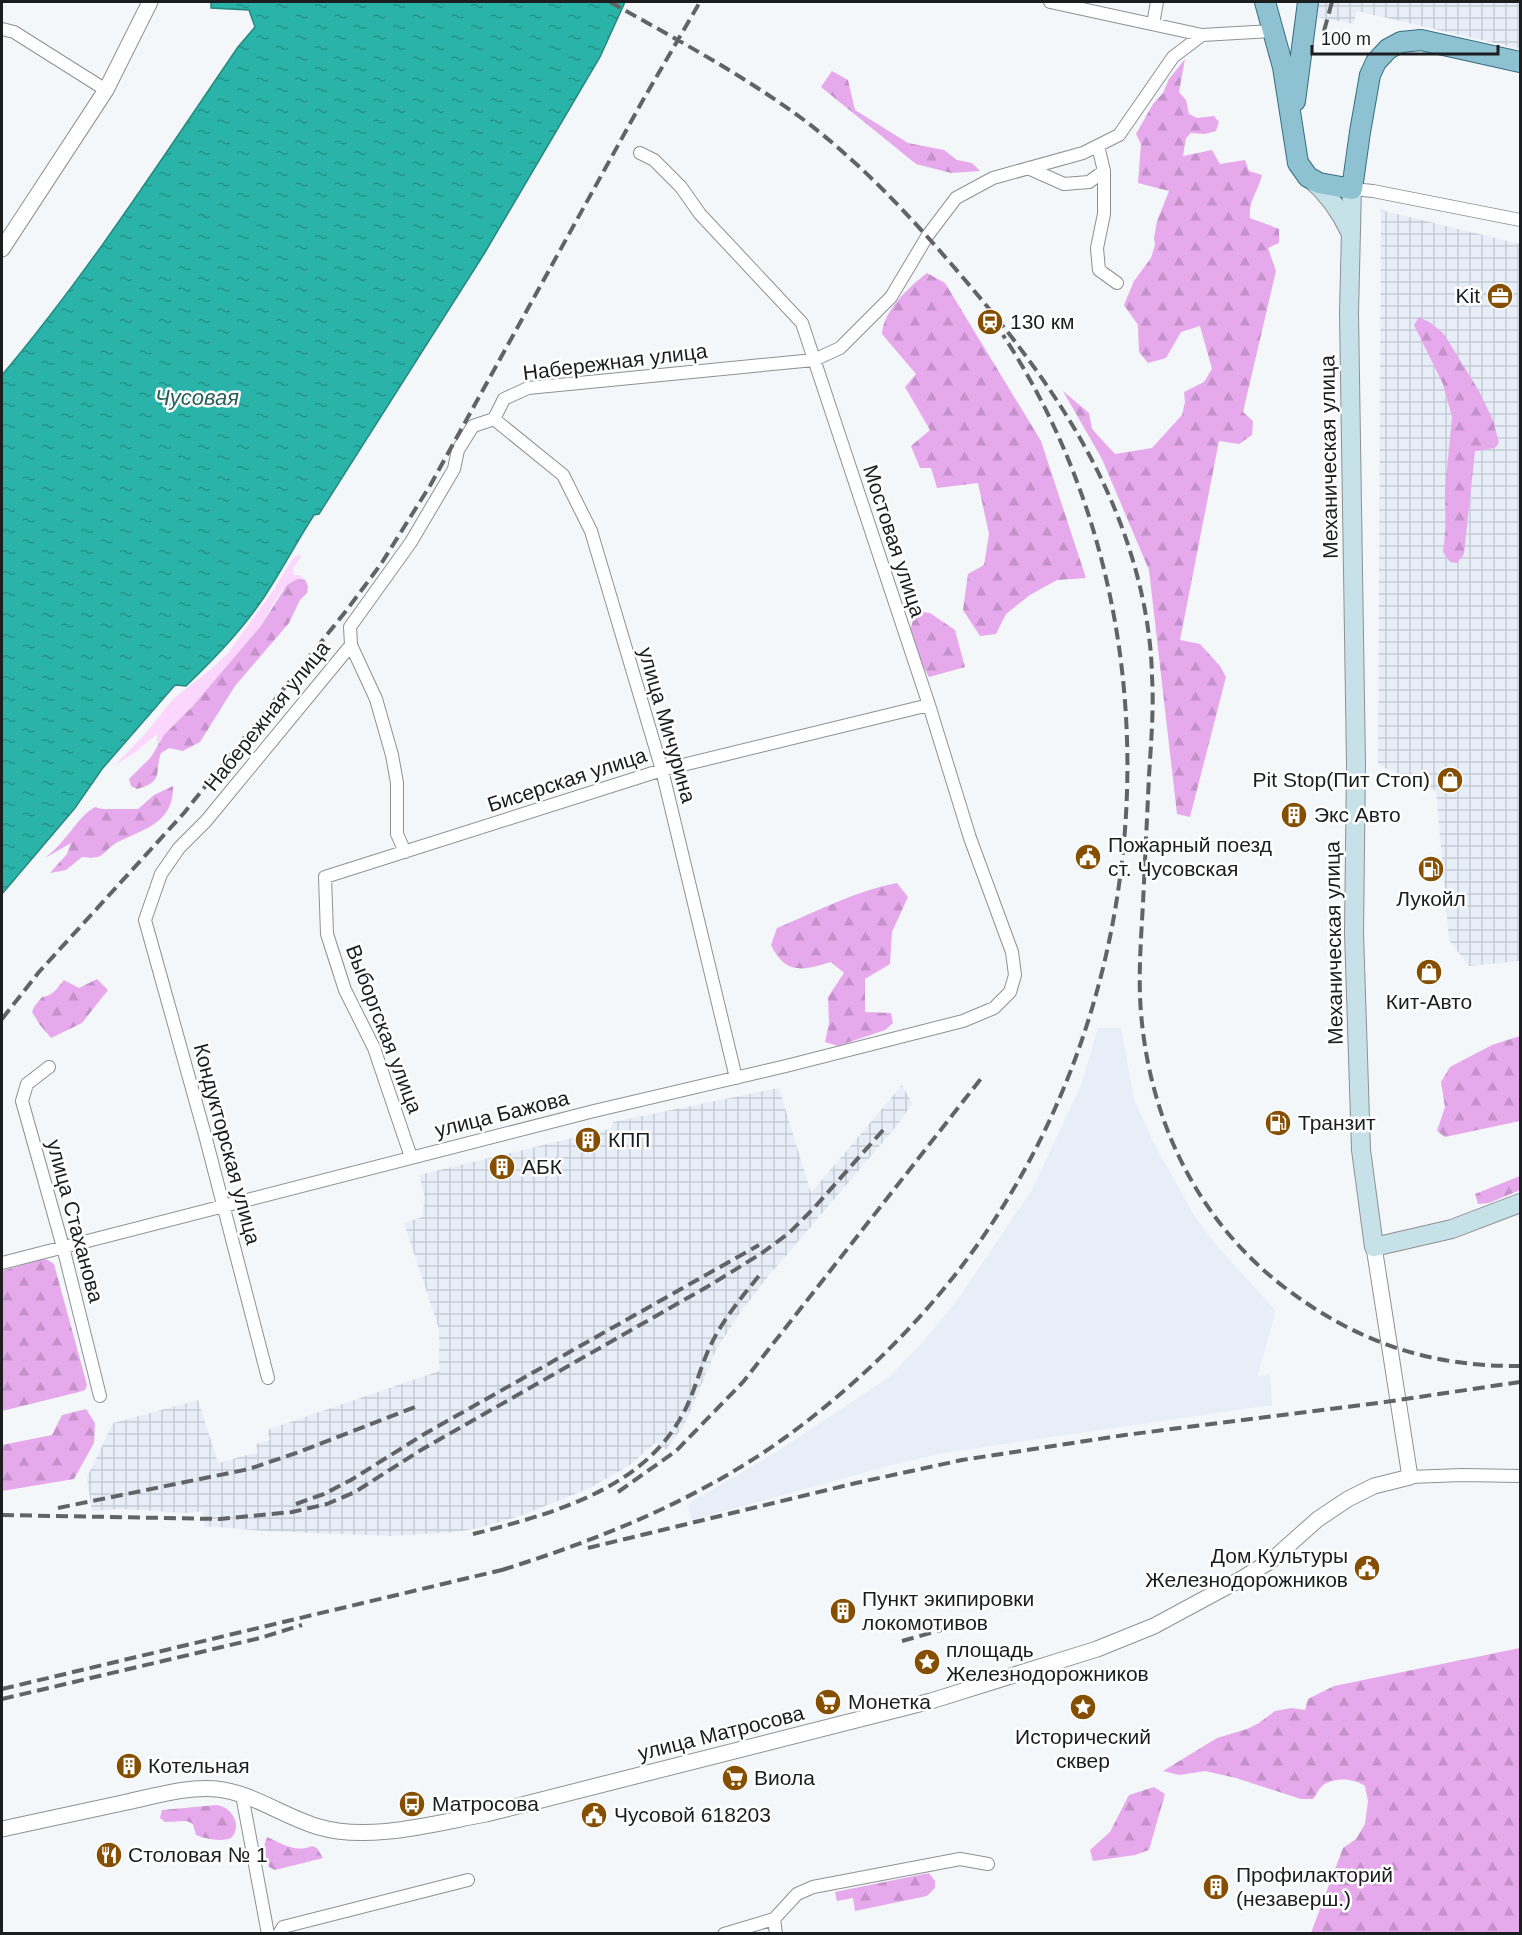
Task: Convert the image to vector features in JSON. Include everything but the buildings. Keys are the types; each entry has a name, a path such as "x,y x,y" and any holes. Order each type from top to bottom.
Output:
{"main road":[{"path":"1264,2 1283,67 1298,163 1308,177 1328,195 1342,214 1351,235"},
{"path":"1294,140 1295,101 1308,2"},
{"path":"1308,177 1319,183 1352,189 1370,75 1376,62 1388,49 1401,42 1421,40 1521,62"},
{"name":"Механическая улица","path":"1352,189 1349,313 1356,764 1354,932 1361,1150 1374,1247"},
{"path":"1374,1247 1452,1229 1521,1203"}],"street":[{"path":"2,249 105,90 150,2"},
{"path":"1050,2 1202,35 1273,31"},
{"path":"1153,24 1157,2"},
{"path":"2,30 14,32 105,90"},
{"name":"Набережная улица","path":"146,921 161,874 179,848 206,821 351,645 350,627 411,542 454,469 458,450 473,426 494,419 504,399 528,388 814,360 840,348 891,297 928,235 957,198 993,178 1083,153 1119,135 1173,57 1202,35"},
{"path":"1098,146 1104,171 1104,214 1097,248 1099,270 1118,283"},
{"name":"Мостовая улица","path":"640,153 654,160 681,187 700,214 802,323 929,705 970,838 1013,957 1015,979 1007,995"},
{"path":"1028,168 1064,184 1089,182 1104,171"},
{"path":"1352,189 1373,191 1521,220"},
{"name":"улица Мичурина","path":"494,419 563,475 591,531 662,770 736,1078"},
{"path":"351,645 376,699 392,755 397,783 397,834 405,852"},
{"name":"Бисерская улица","path":"325,877 662,770 929,705"},
{"name":"Выборгская улица","path":"325,877 327,934 345,990 374,1048 411,1157"},
{"name":"Кондукторская улица","path":"146,921 224,1205 268,1378"},
{"name":"улица Бажова","path":"2,1263 411,1157 963,1021 989,1011 999,1005 1007,995"},
{"name":"улица Стаханова","path":"49,1067 27,1084 22,1101 63,1247 100,1396"},
{"name":"Механическая улица","path":"1374,1247 1410,1477"},
{"path":"1410,1477 1462,1474 1521,1476"},
{"name":"улица Матросова","path":"2,1829 194,1789 218,1789 242,1795 308,1824 333,1831 363,1833 429,1825 486,1814 931,1701 1097,1649 1154,1626 1265,1564 1318,1519 1348,1499 1374,1486 1410,1477"},
{"path":"242,1795 268,1934"},
{"path":"724,1934 774,1919 797,1894 813,1887 960,1859 988,1864"},
{"path":"279,1934 283,1927 468,1880"},
{"path":"774,1919 777,1934"}],"shaded area":[{"path":"1314,2 1520,2 1520,49 1357,11 1353,24 1311,16"},
{"path":"1381,210 1520,244 1520,961 1469,966 1449,940 1436,791 1378,765"},
{"path":"302,555 293,569 294,575 300,575 305,580 290,584 284,589 252,637 218,679 157,745 157,734 114,766 145,734 173,699 228,653 292,560"},
{"path":"1098,1028 1121,1028 1134,1099 1153,1142 1195,1217 1217,1246 1276,1311 1258,1374 1258,1376 1270,1374 1272,1405 943,1453 692,1520 687,1504 775,1453 889,1377 923,1342 958,1299 1032,1190 1082,1083"},
{"path":"902,1085 912,1103 900,1122 766,1279 737,1317 716,1350 685,1424 666,1450 656,1442 630,1465 590,1488 520,1516 456,1532 391,1536 264,1531 204,1526 203,1511 185,1513 121,1509 92,1511 87,1477 113,1423 198,1400 218,1463 258,1452 256,1444 270,1440 267,1430 439,1371 439,1329 404,1223 422,1217 425,1198 419,1175 610,1129 613,1122 779,1088 811,1193"}],"green space":[{"path":"1185,59 1179,92 1186,100 1189,114 1197,118 1214,116 1219,122 1216,131 1205,134 1191,133 1186,138 1183,156 1212,150 1220,164 1245,160 1249,171 1262,175 1252,201 1250,218 1279,229 1279,243 1268,248 1276,271 1243,412 1253,421 1252,435 1239,444 1219,441 1180,640 1200,644 1220,666 1226,677 1190,817 1177,814 1149,570 1102,459 1063,391 1089,413 1092,429 1115,454 1152,448 1182,415 1185,402 1184,392 1204,382 1212,369 1200,326 1181,332 1166,358 1148,363 1139,352 1138,325 1124,305 1134,281 1151,258 1155,245 1157,221 1169,191 1138,183 1141,144 1136,134 1153,104 1163,93 1169,79"},
{"path":"832,71 848,80 855,110 908,143 944,150 957,160 972,163 980,171 951,173 916,164 821,87"},
{"path":"927,273 945,283 1041,441 1086,578 1057,580 1030,595 1006,614 996,634 980,636 963,610 968,574 984,565 989,534 978,483 937,488 931,468 920,468 911,446 930,430 905,387 916,374 882,334 892,308"},
{"path":"1419,317 1444,334 1479,391 1493,420 1499,443 1495,448 1475,451 1464,554 1457,563 1450,562 1443,552 1446,525 1445,490 1452,417 1443,384 1414,325"},
{"path":"297,579 305,580 308,586 307,593 300,600 289,623 235,686 200,742 183,751 169,748 161,753 157,776 152,783 137,789 131,786 129,779 151,757 164,735 192,707 260,627 287,585"},
{"path":"916,611 930,613 955,630 965,667 929,677 920,661 910,630"},
{"path":"173,786 168,809 156,823 118,842 100,856 82,857 66,870 50,873 67,854 71,843 45,858 90,810 95,807 138,809 154,795"},
{"path":"897,883 908,897 892,932 890,964 865,979 865,1012 891,1013 893,1023 885,1030 838,1046 825,1042 829,1023 828,997 844,973 831,962 796,968 783,962 771,945 777,928 851,897"},
{"path":"97,979 108,990 82,1023 51,1038 32,1012 34,1007 42,997 52,993 64,980 79,988"},
{"path":"1520,1036 1520,1121 1445,1137 1437,1131 1445,1107 1441,1082 1450,1067 1492,1045"},
{"path":"1520,1176 1520,1190 1489,1203 1478,1204 1475,1194"},
{"path":"42,1259 54,1264 87,1385 85,1390 79,1392 2,1411 2,1271"},
{"path":"86,1409 95,1423 94,1443 74,1479 2,1491 2,1445 52,1435 62,1415"},
{"path":"1520,1648 1520,1933 1311,1933 1343,1848 1356,1839 1365,1824 1368,1801 1365,1786 1355,1781 1332,1781 1322,1786 1313,1799 1301,1799 1236,1778 1205,1771 1179,1775 1163,1771 1217,1738 1247,1729 1275,1711 1291,1708 1305,1710 1308,1699 1334,1686"},
{"path":"1154,1787 1165,1794 1149,1850 1135,1855 1093,1861 1090,1850 1110,1832 1129,1795"},
{"path":"217,1805 227,1809 234,1818 236,1828 231,1838 218,1840 205,1838 196,1835 193,1824 187,1821 165,1822 160,1818 162,1810"},
{"path":"267,1837 300,1849 312,1846 317,1848 323,1858 275,1870 269,1867 265,1855"},
{"path":"929,1873 935,1881 935,1888 927,1896 855,1911 853,1898 837,1901 835,1892"}],"water":[{"name":"Чусовая","path":"211,2 625,2 600,57 484,254 319,514 314,515 264,597 233,638 186,686 175,685 102,769 75,808 2,894 2,375 95,255 238,47 255,27 249,10 211,8"}],"railway":[{"path":"610,2 709,58 781,104 826,137 886,192 1009,333 1054,396 1093,462 1110,497 1135,568 1144,603 1151,658 1153,688 1140,972 1141,1013 1146,1053 1167,1129 1183,1165 1203,1199 1226,1231 1253,1260 1284,1287 1339,1323 1395,1348 1425,1356 1455,1362 1520,1366"},
{"path":"2,1019 39,972 184,813 381,564 431,484 643,100 700,2"},
{"path":"1324,31 1332,2"},
{"path":"502,1570 582,1543 659,1511 768,1450 829,1404 904,1334 949,1283 989,1228 1047,1125 1090,1015 1117,900 1127,783 1121,665 1099,550 1060,439 1003,335"},
{"path":"618,1492 676,1451 743,1382 983,1076"},
{"path":"2,1515 220,1519 292,1512 327,1504 355,1492 421,1450 712,1284 762,1253 789,1233 813,1209 884,1129"},
{"path":"296,1504 324,1494 351,1480 426,1433 759,1245"},
{"path":"473,1534 561,1508 616,1482 641,1465 662,1444 680,1419 713,1340 732,1310 762,1272"},
{"path":"588,1548 856,1483 962,1460 1125,1435 1385,1402 1520,1382"},
{"path":"58,1508 249,1469 415,1407"},
{"path":"2,1689 510,1568"},
{"path":"2,1699 260,1638 302,1625"},
{"path":"902,1641 945,1629"}],"place":[{"name":"Kit","path":"1500,296"},
{"name":"130 км","path":"990,322"},
{"name":"Pit Stop(Пит Стоп)","path":"1450,780"},
{"name":"Экс Авто","path":"1294,815"},
{"name":"Пожарный поезд ст. Чусовская","path":"1088,857"},
{"name":"Лукойл","path":"1431,869"},
{"name":"Кит-Авто","path":"1429,972"},
{"name":"Транзит","path":"1278,1123"},
{"name":"КПП","path":"588,1140"},
{"name":"АБК","path":"502,1167"},
{"name":"Дом Культуры Железнодорожников","path":"1367,1568"},
{"name":"Пункт экипировки локомотивов","path":"843,1611"},
{"name":"площадь Железнодорожников","path":"927,1662"},
{"name":"Монетка","path":"828,1702"},
{"name":"Исторический сквер","path":"1083,1707"},
{"name":"Котельная","path":"129,1766"},
{"name":"Виола","path":"735,1778"},
{"name":"Матросова","path":"412,1804"},
{"name":"Чусовой 618203","path":"594,1815"},
{"name":"Столовая № 1","path":"109,1855"},
{"name":"Профилакторий (незаверш.)","path":"1216,1887"}]}
